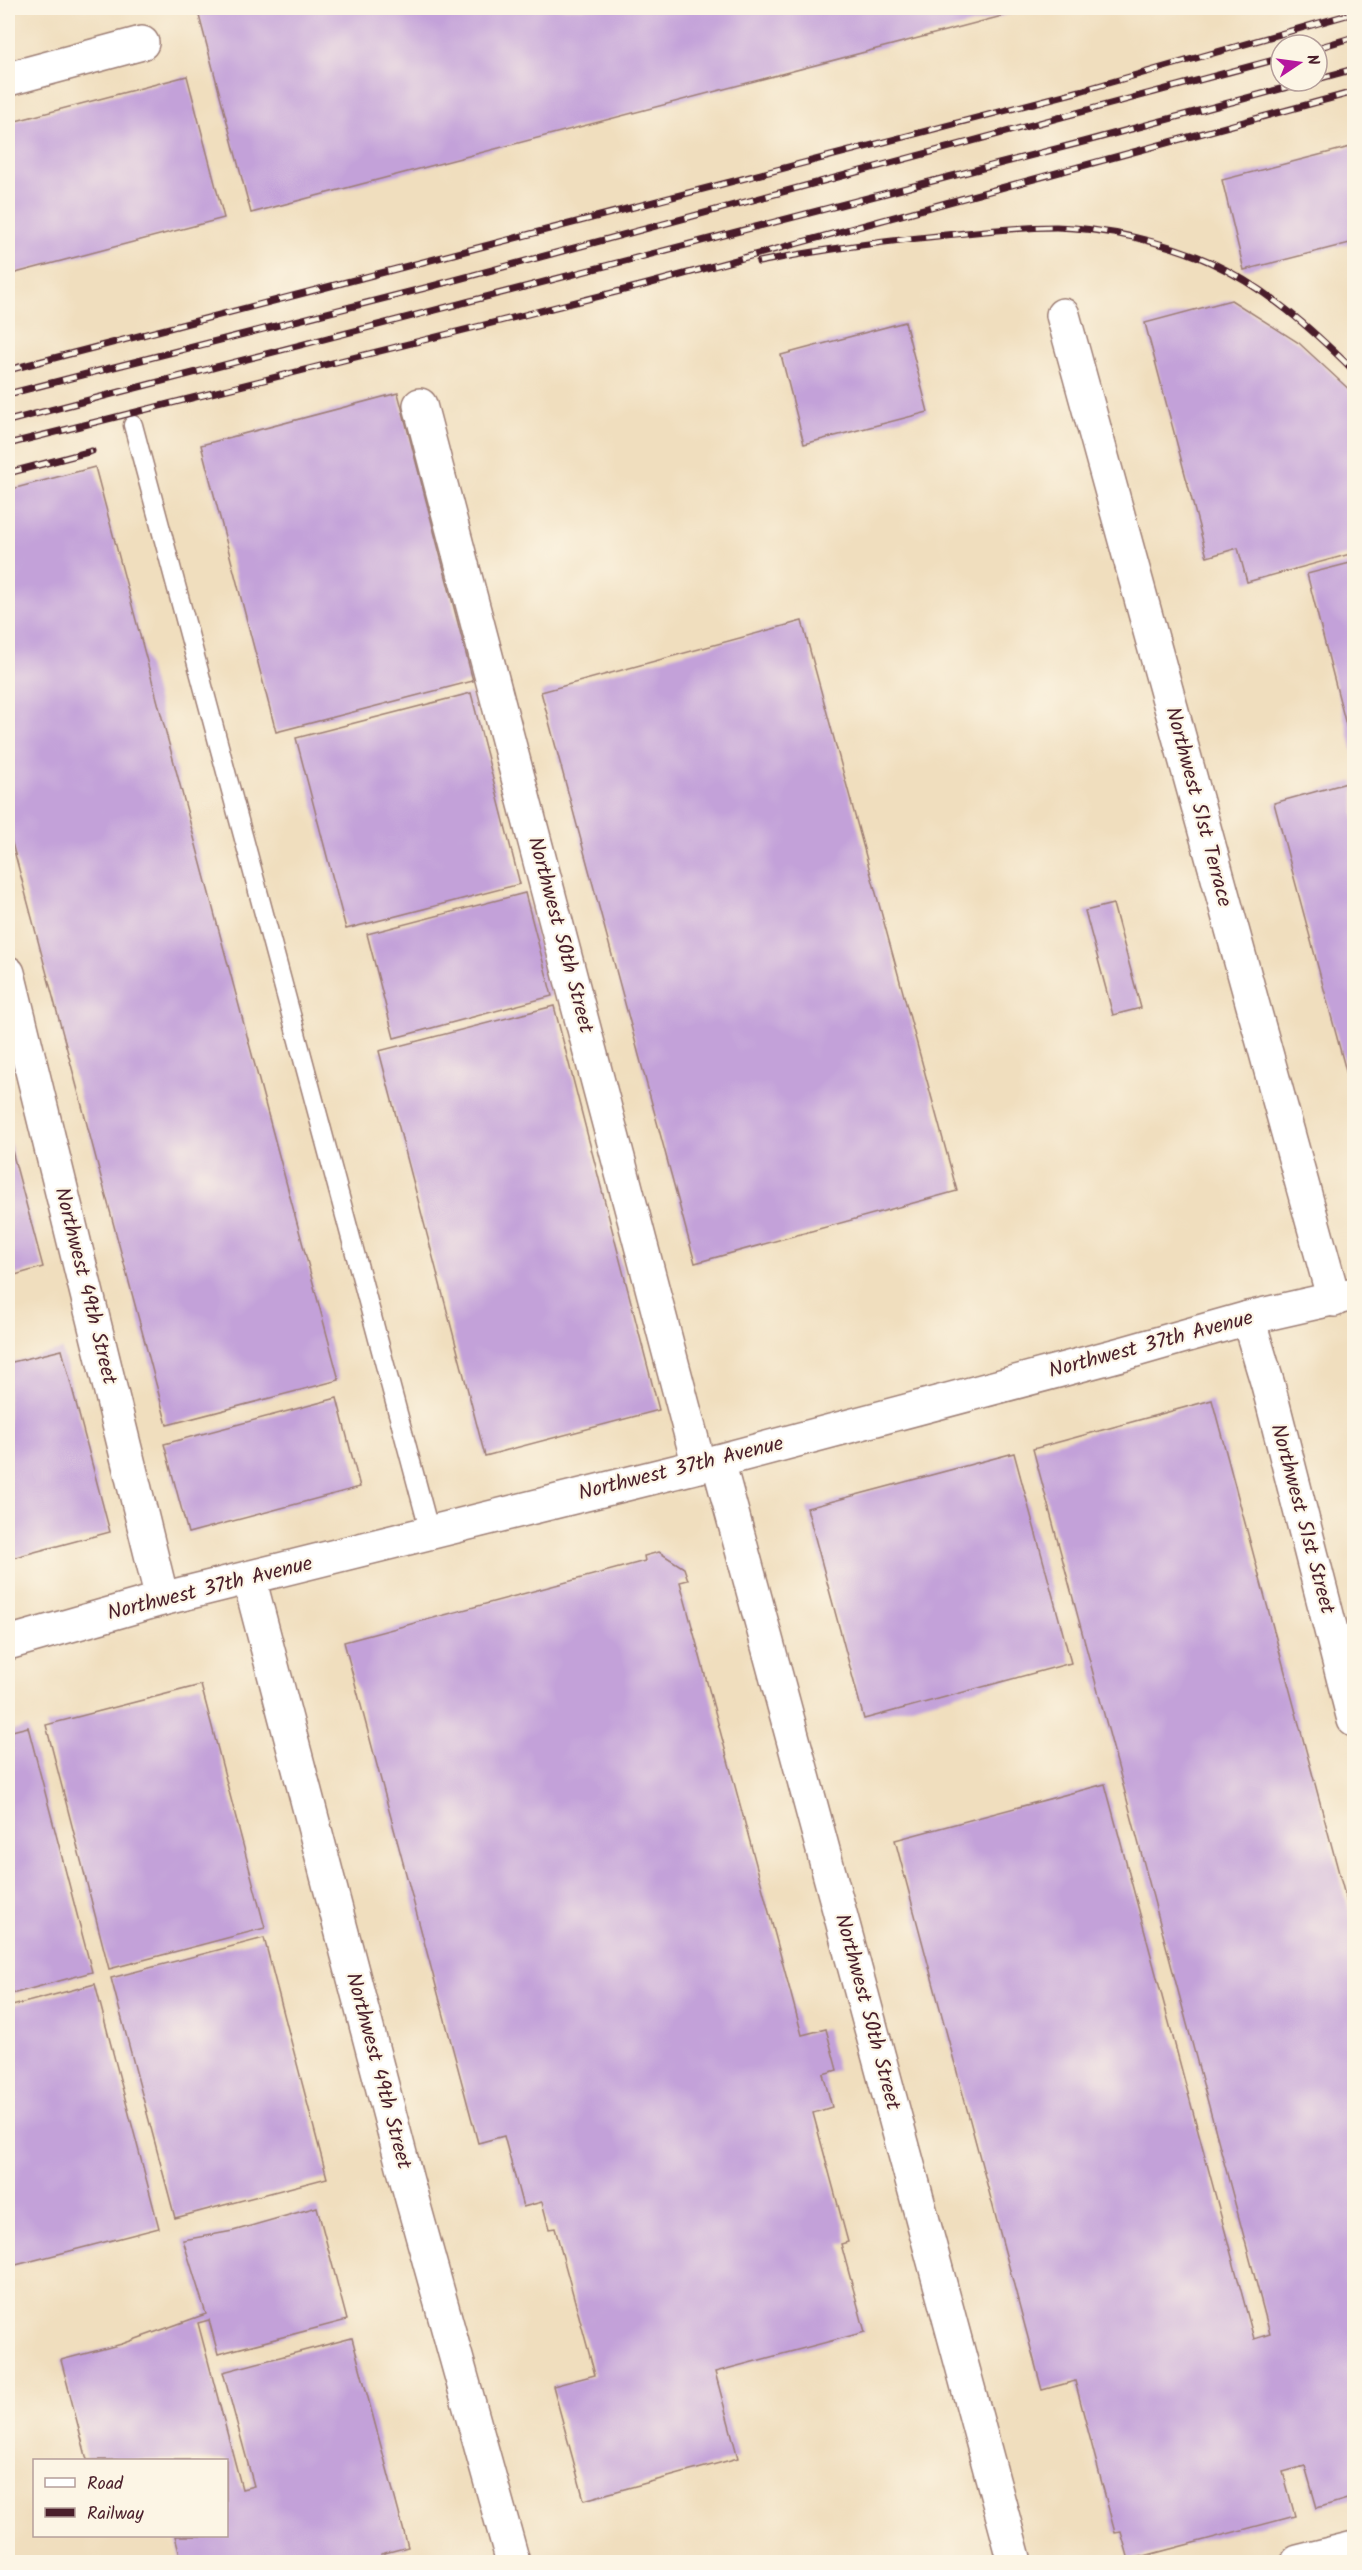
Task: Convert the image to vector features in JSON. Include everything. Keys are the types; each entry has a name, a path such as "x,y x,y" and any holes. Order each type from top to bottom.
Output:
{"street":[{"path":"8,79 142,43"},
{"name":"Northwest 51st Terrace","path":"1063,315 1344,1297"},
{"name":"Northwest 50th Street","path":"420,405 709,1463 1015,2562"},
{"name":"Northwest 49th Street","path":"8,973 162,1599"},
{"name":"Northwest 37th Avenue","path":"8,1642 162,1599 709,1463 1125,1353 1248,1318 1344,1297"},
{"name":"Northwest 51st Street","path":"1248,1318 1268,1385 1354,1720"},
{"name":"Northwest 49th Street","path":"249,1578 407,2181 513,2562"},
{"path":"1298,2562 1354,2548"}],"lane":[{"path":"133,425 430,1533"}],"building":[{"path":"197,8 1033,8 251,213"},
{"path":"187,76 224,218 8,275 8,123"},
{"path":"1354,146 1354,242 1244,270 1222,180"},
{"path":"1231,300 1299,343 1354,394 1354,553 1247,582 1238,548 1207,557 1145,323"},
{"path":"905,322 928,412 804,444 781,355"},
{"path":"398,393 473,681 276,732 201,445"},
{"path":"95,467 339,1380 167,1425 8,828 8,490"},
{"path":"1354,562 1354,756 1307,574"},
{"path":"802,621 957,1191 695,1263 541,692"},
{"path":"471,693 520,884 346,929 296,738"},
{"path":"1354,781 1354,1101 1274,803"},
{"path":"525,893 552,996 394,1038 367,934"},
{"path":"1113,904 1141,1008 1113,1015 1085,911"},
{"path":"554,1006 659,1410 485,1456 379,1051"},
{"path":"8,1136 43,1267 8,1277"},
{"path":"62,1350 110,1532 8,1559 8,1363"},
{"path":"1354,1387 1354,1407 1349,1389"},
{"path":"337,1398 360,1487 188,1533 164,1444"},
{"path":"1212,1400 1354,1929 1354,2497 1317,2508 1305,2466 1283,2472 1295,2516 1129,2560 1121,2532 1115,2533 1075,2381 1042,2390 895,1840 1105,1784 1254,2339 1270,2334 1033,1449"},
{"path":"1014,1453 1071,1663 864,1719 807,1508"},
{"path":"659,1552 684,1568 688,1580 680,1582 802,2035 826,2029 837,2070 823,2074 832,2107 813,2113 848,2242 841,2244 865,2332 715,2372 738,2458 584,2500 553,2386 595,2375 555,2228 549,2229 542,2202 523,2207 504,2136 478,2143 344,1642 645,1561 644,1556"},
{"path":"201,1685 265,1928 109,1969 46,1725"},
{"path":"28,1727 92,1972 8,1995 8,1732"},
{"path":"264,1938 327,2178 175,2218 111,1978"},
{"path":"95,1984 159,2228 8,2267 8,2007"},
{"path":"317,2207 347,2320 218,2354 209,2320 198,2323 242,2489 254,2486 223,2372 352,2338 408,2547 381,2554 383,2562 182,2562 175,2537 228,2537 228,2459 87,2459 61,2360 122,2344 206,2314 183,2240 233,2231"}],"railway":[{"path":"8,370 1080,91 1354,13"},
{"path":"1329,44 1354,37"},
{"path":"8,394 425,288 1269,61"},
{"path":"1329,76 1354,69"},
{"path":"8,421 1269,92"},
{"path":"8,444 644,285 1354,92"},
{"path":"759,262 916,238 1012,229 1056,227 1114,233 1174,248 1231,272 1287,310 1354,371"},
{"path":"8,473 92,451"}]}
